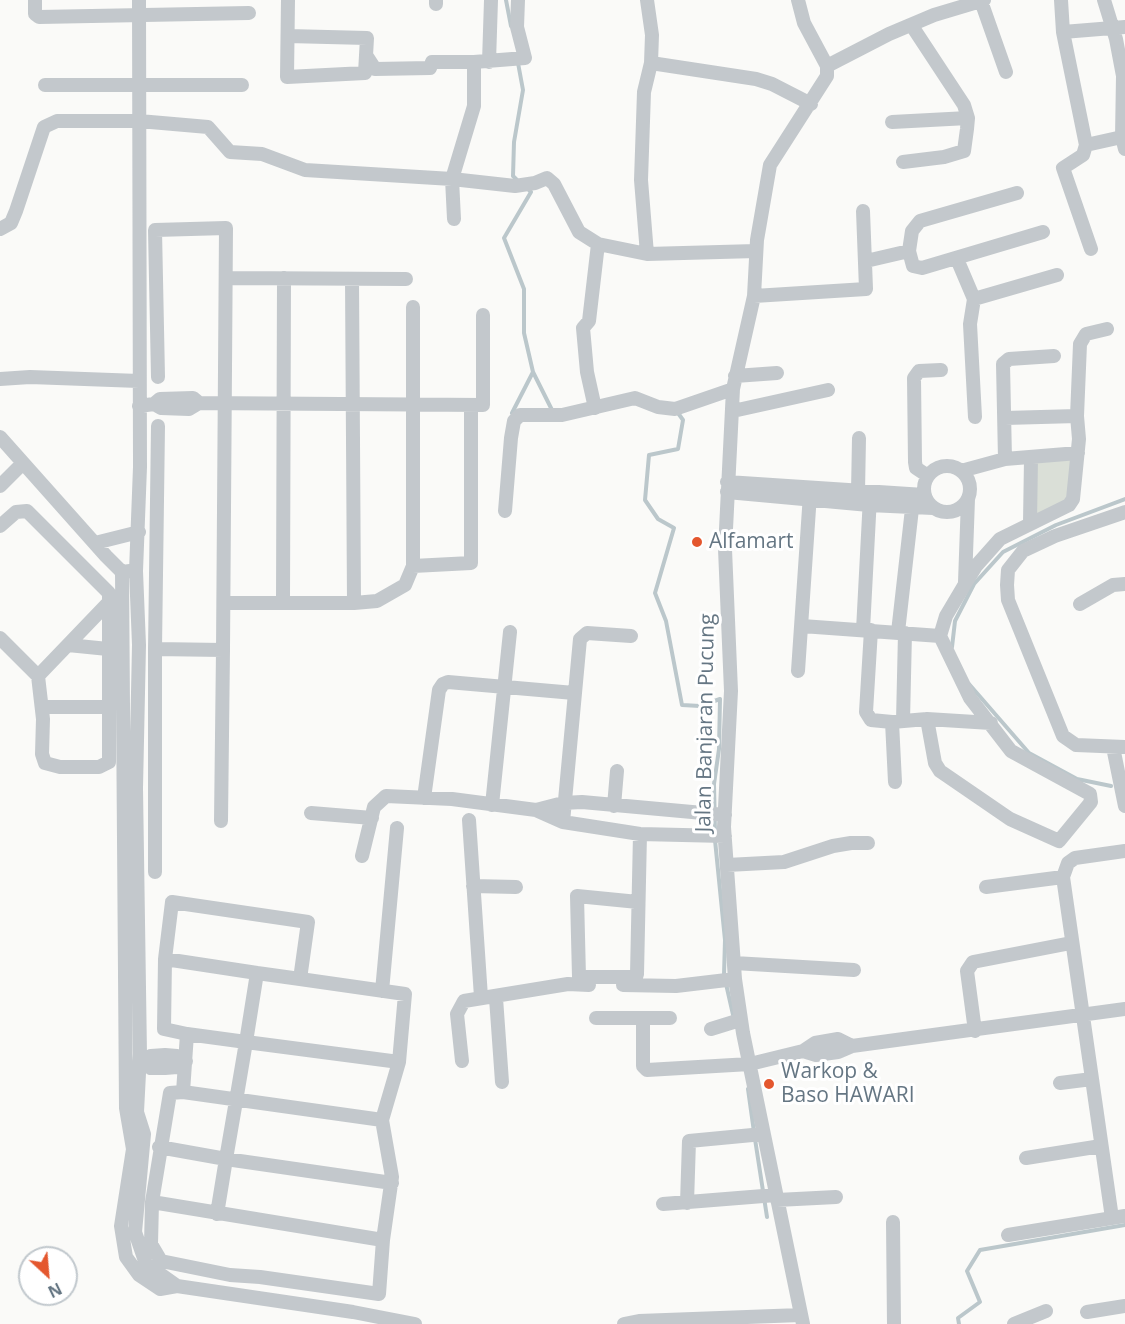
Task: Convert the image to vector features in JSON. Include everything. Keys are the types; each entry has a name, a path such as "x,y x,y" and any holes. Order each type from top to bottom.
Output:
{"street":[{"path":"34,0 35,14 39,17 249,13"},
{"path":"139,0 139,532 129,571 139,645 126,1108 133,1149 121,1226 126,1257 139,1275 160,1289 177,1286 353,1312 415,1324"},
{"path":"288,0 287,77 365,73 367,38 288,36"},
{"path":"489,62 491,0"},
{"path":"366,54 375,69 430,68 432,62 489,62 519,59 518,0"},
{"path":"647,0 652,35 651,63 644,92 641,180 647,254"},
{"path":"798,0 804,23 827,66 889,34 934,15 983,0 1006,72"},
{"path":"1061,0 1062,32 1086,145 1083,155 1063,168 1091,249"},
{"path":"1086,145 1123,143 1123,76 1118,28 1104,0"},
{"path":"903,162 944,157 963,151 968,118 964,105 912,26"},
{"path":"1062,32 1118,28"},
{"path":"454,219 452,178 474,106 474,62"},
{"path":"651,63 756,79 772,84 811,104"},
{"name":"Jalan Banjaran Pucung","path":"802,1320 756,1135 728,980 734,963 727,865 718,836 717,814 731,691 725,549 734,383 754,296 756,251 764,190 770,165 776,152 811,104 827,76 827,66"},
{"path":"45,85 242,85"},
{"path":"892,122 968,118"},
{"path":"0,229 11,223 44,126 57,121 139,121 208,127 230,152 262,154 305,170 452,178 515,186 549,178 579,232 597,244 647,254 756,251"},
{"path":"1017,193 920,221 912,231 909,251 913,266 916,268 957,259 1043,232"},
{"path":"754,296 864,290 867,287 863,211"},
{"path":"158,377 154,230 226,228 227,403 220,821"},
{"path":"595,408 586,372 583,328 589,321 597,244"},
{"path":"866,261 909,251"},
{"path":"957,259 974,299 970,324 975,417"},
{"path":"974,299 1057,275"},
{"path":"227,278 406,279"},
{"path":"283,603 284,278"},
{"path":"352,279 354,603"},
{"path":"224,603 377,601 405,585 413,566 413,307"},
{"path":"139,406 154,404 160,399 177,398 193,398 199,403 483,405 483,315"},
{"path":"927,719 935,763 940,771 1010,819 1059,841 1091,802 1090,795 1011,751 961,684 940,636 946,616 976,566 1000,539 1030,522 1069,505 1072,499 1078,453 1080,344 1086,334 1107,329"},
{"path":"1005,459 1003,364 1009,359 1054,356"},
{"path":"928,476 916,468 915,462 914,378 919,371 941,370"},
{"path":"505,511 514,422 520,415 545,413 562,415 635,398 658,407 675,409 734,383 777,373"},
{"path":"0,380 30,376 139,381"},
{"path":"733,411 828,390"},
{"path":"413,566 471,563 471,405"},
{"path":"1005,418 1077,416"},
{"path":"155,872 158,426"},
{"path":"0,437 95,543 129,571"},
{"path":"859,438 866,497 866,712 871,720 898,722 927,719 991,723"},
{"path":"961,471 1005,459 1031,459 1078,453"},
{"path":"1030,522 1031,459"},
{"path":"0,486 23,463"},
{"path":"896,782 902,632 917,499 928,476 939,467 954,467 961,471 969,484 965,584"},
{"path":"727,487 917,499 933,508 948,512 963,506 968,500"},
{"path":"798,671 810,494"},
{"path":"0,526 16,512 27,511 109,593 109,762 99,767 60,767 45,763 42,754 42,708 38,676 0,639"},
{"path":"1125,512 1023,551 1008,570 1008,600 1063,736 1076,745 1119,747 1125,806"},
{"path":"95,543 139,532"},
{"path":"1080,604 1113,585 1125,584"},
{"path":"38,676 109,602"},
{"path":"802,626 940,636"},
{"path":"492,805 510,632"},
{"path":"563,822 574,693 583,635 594,632 631,636"},
{"path":"68,645 108,649"},
{"path":"155,650 223,650"},
{"path":"424,798 439,690 443,684 448,682 574,693"},
{"path":"42,708 108,707"},
{"path":"614,806 617,771"},
{"path":"362,856 374,807 386,796 452,799 536,810 563,822 640,834 718,836"},
{"path":"536,810 563,803 717,814"},
{"path":"311,813 372,818"},
{"path":"468,820 481,997"},
{"path":"382,991 397,828"},
{"path":"638,902 577,896 579,976 636,978 640,834"},
{"path":"727,865 784,862 833,846 868,843"},
{"path":"1008,1235 1118,1217 1101,1146 1085,1015 1071,943 1063,877 1068,863 1076,858 1125,850"},
{"path":"986,887 1063,877"},
{"path":"473,886 516,887"},
{"path":"300,979 308,922 171,902 165,959 164,1029 399,1062"},
{"path":"133,920 144,1063 137,1112 144,1134 135,1232 146,1264 177,1286"},
{"path":"975,1031 967,971 973,962 1071,943"},
{"path":"165,959 405,994 399,1062 382,1120 392,1183 383,1240 379,1294 260,1277 230,1275 161,1261 151,1244 152,1202 159,1146 170,1093 183,1092 382,1120"},
{"path":"734,963 854,970"},
{"path":"217,1214 257,973"},
{"path":"462,1061 457,1014 460,1005 481,997 496,998 568,984 676,986 728,980"},
{"path":"496,998 502,1082"},
{"path":"643,1018 644,1069 745,1065 803,1051 816,1055 844,1051 852,1046 1125,1009"},
{"path":"596,1018 670,1018"},
{"path":"711,1029 736,1021"},
{"path":"183,1092 183,1061 187,1034"},
{"path":"144,1063 151,1068 165,1068 177,1067 183,1061"},
{"path":"1060,1083 1092,1079"},
{"path":"687,1203 688,1141 756,1135"},
{"path":"159,1146 226,1159 392,1183"},
{"path":"1026,1158 1101,1146"},
{"path":"663,1204 770,1197 836,1197"},
{"path":"152,1202 383,1240"},
{"path":"893,1222 894,1324"},
{"path":"1087,1312 1125,1306"},
{"path":"1014,1324 1046,1311"},
{"path":"624,1324 639,1321 802,1320"}],"shaded area":[{"path":"1078,453 1073,499 1030,522 1031,459"}],"waterway":[{"path":"506,0 511,26"},
{"path":"518,63 523,90 514,142 513,176 518,181"},
{"path":"512,413 533,372 524,333 524,289 504,238 531,192 528,189"},
{"path":"533,372 553,412"},
{"path":"678,413 683,420 678,449 649,455 645,500 658,519 674,528 655,593 666,621 682,705 700,706 720,699 719,749 714,784 715,832"},
{"path":"952,647 955,621 974,584 1003,552 1056,525 1125,499"},
{"path":"969,684 1029,753 1077,779 1111,786"},
{"path":"715,840 725,940 724,975 734,1019"},
{"path":"748,1089 754,1132"},
{"path":"755,1139 767,1217"},
{"path":"959,1324 958,1318 980,1302 967,1271 980,1250 1125,1225"}],"place":[{"name":"Alfamart","path":"697,542"},
{"name":"Warkop & Baso HAWARI","path":"769,1084"}]}
